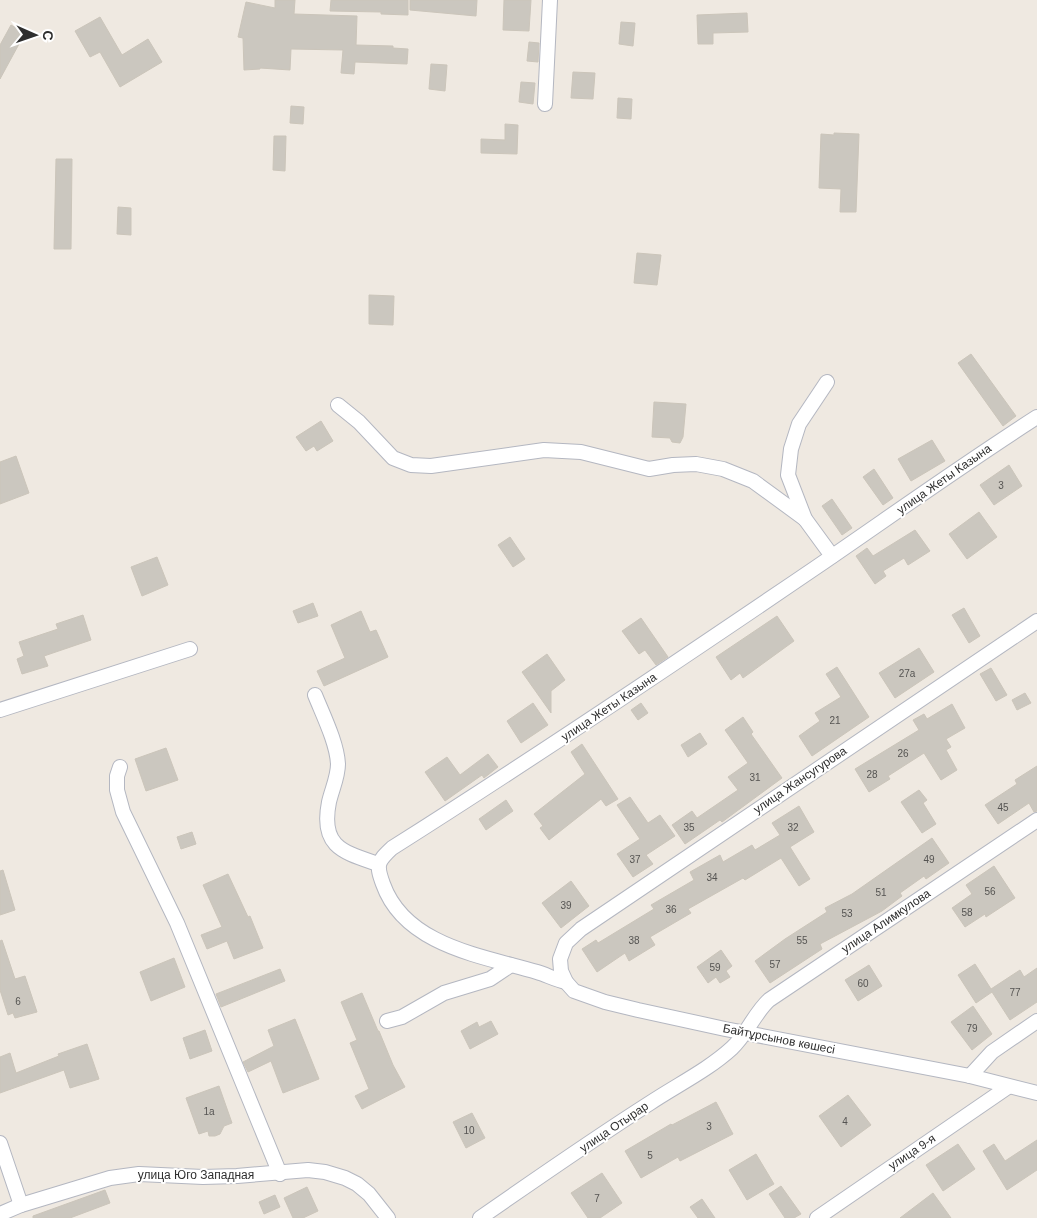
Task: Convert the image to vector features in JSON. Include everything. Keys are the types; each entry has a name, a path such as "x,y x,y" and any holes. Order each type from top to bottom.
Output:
{"street":[{"path":"545,104 550,0"},
{"path":"827,382 800,424 791,449 788,475 805,519 832,556"},
{"path":"338,405 359,422 393,458 411,466 431,466 544,450 581,452 649,468 696,464 723,469 753,481 805,519"},
{"name":"улица Жеты Казына","path":"378,864 381,858 392,848 508,775 832,556 974,457 1037,417"},
{"name":"улица Жансугурова","path":"566,982 560,958 566,943 590,923 1037,621"},
{"path":"0,710 190,649"},
{"path":"315,694 337,754 337,776 329,804 328,830 332,840 340,848 353,856 378,864 382,880 391,901 402,916 423,933 450,946 539,972 566,982"},
{"path":"120,767 117,776 117,790 123,812 177,922 280,1174"},
{"name":"улица Алимкулова","path":"745,1032 762,1006 769,1000 1037,820"},
{"path":"387,1021 402,1017 444,993 490,978 511,965"},
{"name":"Байтұрсынов көшесі","path":"566,982 574,991 605,1002 745,1032 970,1076 1037,1093"},
{"path":"970,1076 992,1052 1037,1021"},
{"name":"улица Отырар","path":"480,1218 651,1102 711,1065 732,1047 745,1032"},
{"name":"улица 9-я","path":"817,1218 1008,1086"},
{"path":"0,1143 21,1205"},
{"name":"улица Юго Западная","path":"0,1214 21,1205 110,1178 139,1174 203,1177 280,1174 308,1170 345,1178 357,1184 369,1194 388,1218"}],"building":[{"path":"275,0 295,0 294,14 357,16 356,45 393,46 393,48 408,49 407,64 355,62 354,74 341,73 343,50 291,49 290,70 260,68 244,70 243,38 238,37 246,2 275,8"},
{"path":"331,0 408,0 408,15 381,14 381,12 330,11"},
{"path":"410,0 477,0 476,16 410,10"},
{"path":"504,0 531,0 529,31 503,30"},
{"path":"747,13 748,32 713,33 713,44 698,44 697,15"},
{"path":"100,17 122,55 148,39 162,62 120,87 100,52 90,57 75,31"},
{"path":"621,22 635,23 633,46 619,44"},
{"path":"11,25 25,33 0,79 0,45"},
{"path":"529,42 539,43 538,62 527,61"},
{"path":"431,64 447,65 445,91 429,89"},
{"path":"573,72 595,73 593,99 571,98"},
{"path":"521,82 535,83 533,104 519,102"},
{"path":"618,98 632,99 631,119 617,118"},
{"path":"291,106 304,107 303,124 290,123"},
{"path":"505,124 518,125 517,154 481,153 481,139 505,140"},
{"path":"834,133 859,134 856,212 840,212 841,189 819,188 821,134 834,135"},
{"path":"274,136 286,136 285,171 273,170"},
{"path":"56,159 72,159 71,249 54,249"},
{"path":"118,207 131,208 131,235 117,234"},
{"path":"637,253 661,255 657,285 634,283"},
{"path":"369,295 394,296 393,325 369,324"},
{"path":"971,354 1016,416 1003,426 958,363"},
{"path":"654,402 686,404 683,437 680,443 672,442 670,438 652,437"},
{"path":"321,421 333,441 317,451 314,446 306,451 296,437"},
{"path":"932,440 945,461 911,481 898,459"},
{"path":"16,456 29,493 0,504 0,462"},
{"path":"1009,465 1022,486 994,505 980,485"},
{"path":"874,469 893,498 883,505 863,477"},
{"path":"832,499 852,528 842,535 822,506"},
{"path":"979,512 997,537 967,559 949,534"},
{"path":"915,530 930,551 908,565 904,558 883,571 886,576 875,584 856,556 867,548 873,556"},
{"path":"510,537 525,559 513,567 498,545"},
{"path":"157,557 168,585 142,596 131,567"},
{"path":"313,603 318,616 298,623 293,611"},
{"path":"964,608 980,636 969,643 952,615"},
{"path":"361,611 370,632 376,630 388,657 324,686 317,671 345,658 331,625"},
{"path":"83,615 91,640 44,656 48,666 22,674 17,659 24,656 19,642 58,629 56,624"},
{"path":"777,616 794,641 743,678 740,673 731,680 716,657"},
{"path":"641,618 668,657 656,665 645,650 639,654 622,631"},
{"path":"919,648 934,672 895,698 879,673"},
{"path":"547,654 565,680 551,691 551,713 522,672"},
{"path":"837,667 869,717 812,756 799,736 820,721 815,713 841,697 826,674"},
{"path":"991,668 1007,695 996,701 980,674"},
{"path":"1025,693 1031,703 1017,710 1012,700"},
{"path":"533,703 548,725 521,743 507,721"},
{"path":"641,703 648,713 638,720 631,710"},
{"path":"952,704 965,728 946,739 951,747 946,750 957,770 941,780 924,753 888,776 890,779 869,792 855,769 919,730 913,720 924,714 927,719"},
{"path":"743,717 753,732 751,734 782,778 722,822 720,820 685,844 672,825 692,811 697,818 738,790 728,777 748,763 725,730"},
{"path":"700,733 707,744 688,757 681,745"},
{"path":"582,744 618,799 606,806 601,799 549,840 540,828 543,826 534,814 585,774 571,752"},
{"path":"166,748 178,780 146,791 135,759"},
{"path":"488,754 498,767 484,778 482,775 445,801 425,772 447,757 460,775"},
{"path":"1037,766 1037,811 1034,812 1029,803 998,824 985,805 1017,784 1015,780"},
{"path":"919,790 927,800 923,803 936,824 922,833 901,802"},
{"path":"630,797 648,823 660,815 675,836 646,855 653,864 633,877 617,854 640,839 617,805"},
{"path":"506,800 513,811 486,830 479,819"},
{"path":"799,806 814,832 790,847 810,879 799,886 781,858 745,880 743,878 688,909 691,913 650,937 655,945 629,961 625,953 597,972 582,949 596,940 598,943 654,909 651,905 694,880 690,872 720,855 723,862 752,845 755,850 780,835 772,823"},
{"path":"192,832 196,844 181,849 177,837"},
{"path":"932,838 949,863 926,879 924,876 900,893 902,896 882,911 820,944 822,949 770,983 755,961 827,912 825,908 852,894"},
{"path":"994,866 1015,898 986,917 985,914 965,927 952,908 972,894 966,885"},
{"path":"3,870 15,910 0,915 0,871"},
{"path":"228,874 248,917 250,916 263,948 234,959 227,941 207,949 201,935 222,927 203,885"},
{"path":"571,881 589,906 561,928 542,903"},
{"path":"2,940 15,979 25,976 37,1012 15,1018 13,1013 8,1015 0,990 0,941"},
{"path":"721,950 732,966 726,971 730,977 720,983 716,977 708,983 697,967"},
{"path":"174,958 185,987 151,1001 140,972"},
{"path":"975,964 991,989 1020,970 1024,977 1037,968 1037,1002 1010,1020 992,992 976,1003 958,975"},
{"path":"869,965 882,986 858,1001 845,980"},
{"path":"280,969 285,981 221,1007 216,994"},
{"path":"362,993 393,1065 405,1087 362,1109 355,1096 369,1089 350,1043 357,1040 341,1002"},
{"path":"973,1006 992,1034 972,1050 951,1022"},
{"path":"295,1019 319,1079 283,1093 271,1061 248,1072 243,1062 274,1046 268,1030"},
{"path":"491,1021 498,1034 470,1049 461,1031 477,1022 479,1027"},
{"path":"205,1030 212,1051 190,1059 183,1038"},
{"path":"87,1044 99,1079 70,1088 64,1070 0,1093 0,1057 10,1053 16,1073 59,1056 58,1054"},
{"path":"219,1086 232,1123 224,1126 220,1134 215,1136 209,1136 208,1131 199,1134 186,1098"},
{"path":"848,1095 871,1125 841,1147 819,1116"},
{"path":"716,1102 733,1134 680,1161 678,1157 641,1178 625,1151 671,1124"},
{"path":"472,1113 485,1138 466,1148 453,1122"},
{"path":"1037,1140 1037,1170 1007,1190 983,1151 994,1144 1005,1161"},
{"path":"958,1144 975,1169 943,1191 926,1165"},
{"path":"756,1154 774,1184 747,1200 729,1170"},
{"path":"602,1173 622,1203 600,1218 588,1218 571,1193"},
{"path":"781,1186 801,1214 794,1218 785,1218 769,1194"},
{"path":"307,1187 318,1211 303,1218 293,1218 284,1198"},
{"path":"105,1190 110,1203 70,1218 33,1218 33,1216"},
{"path":"933,1193 951,1218 900,1218"},
{"path":"275,1195 280,1207 264,1214 259,1202"},
{"path":"702,1199 715,1218 698,1218 690,1207"}]}
